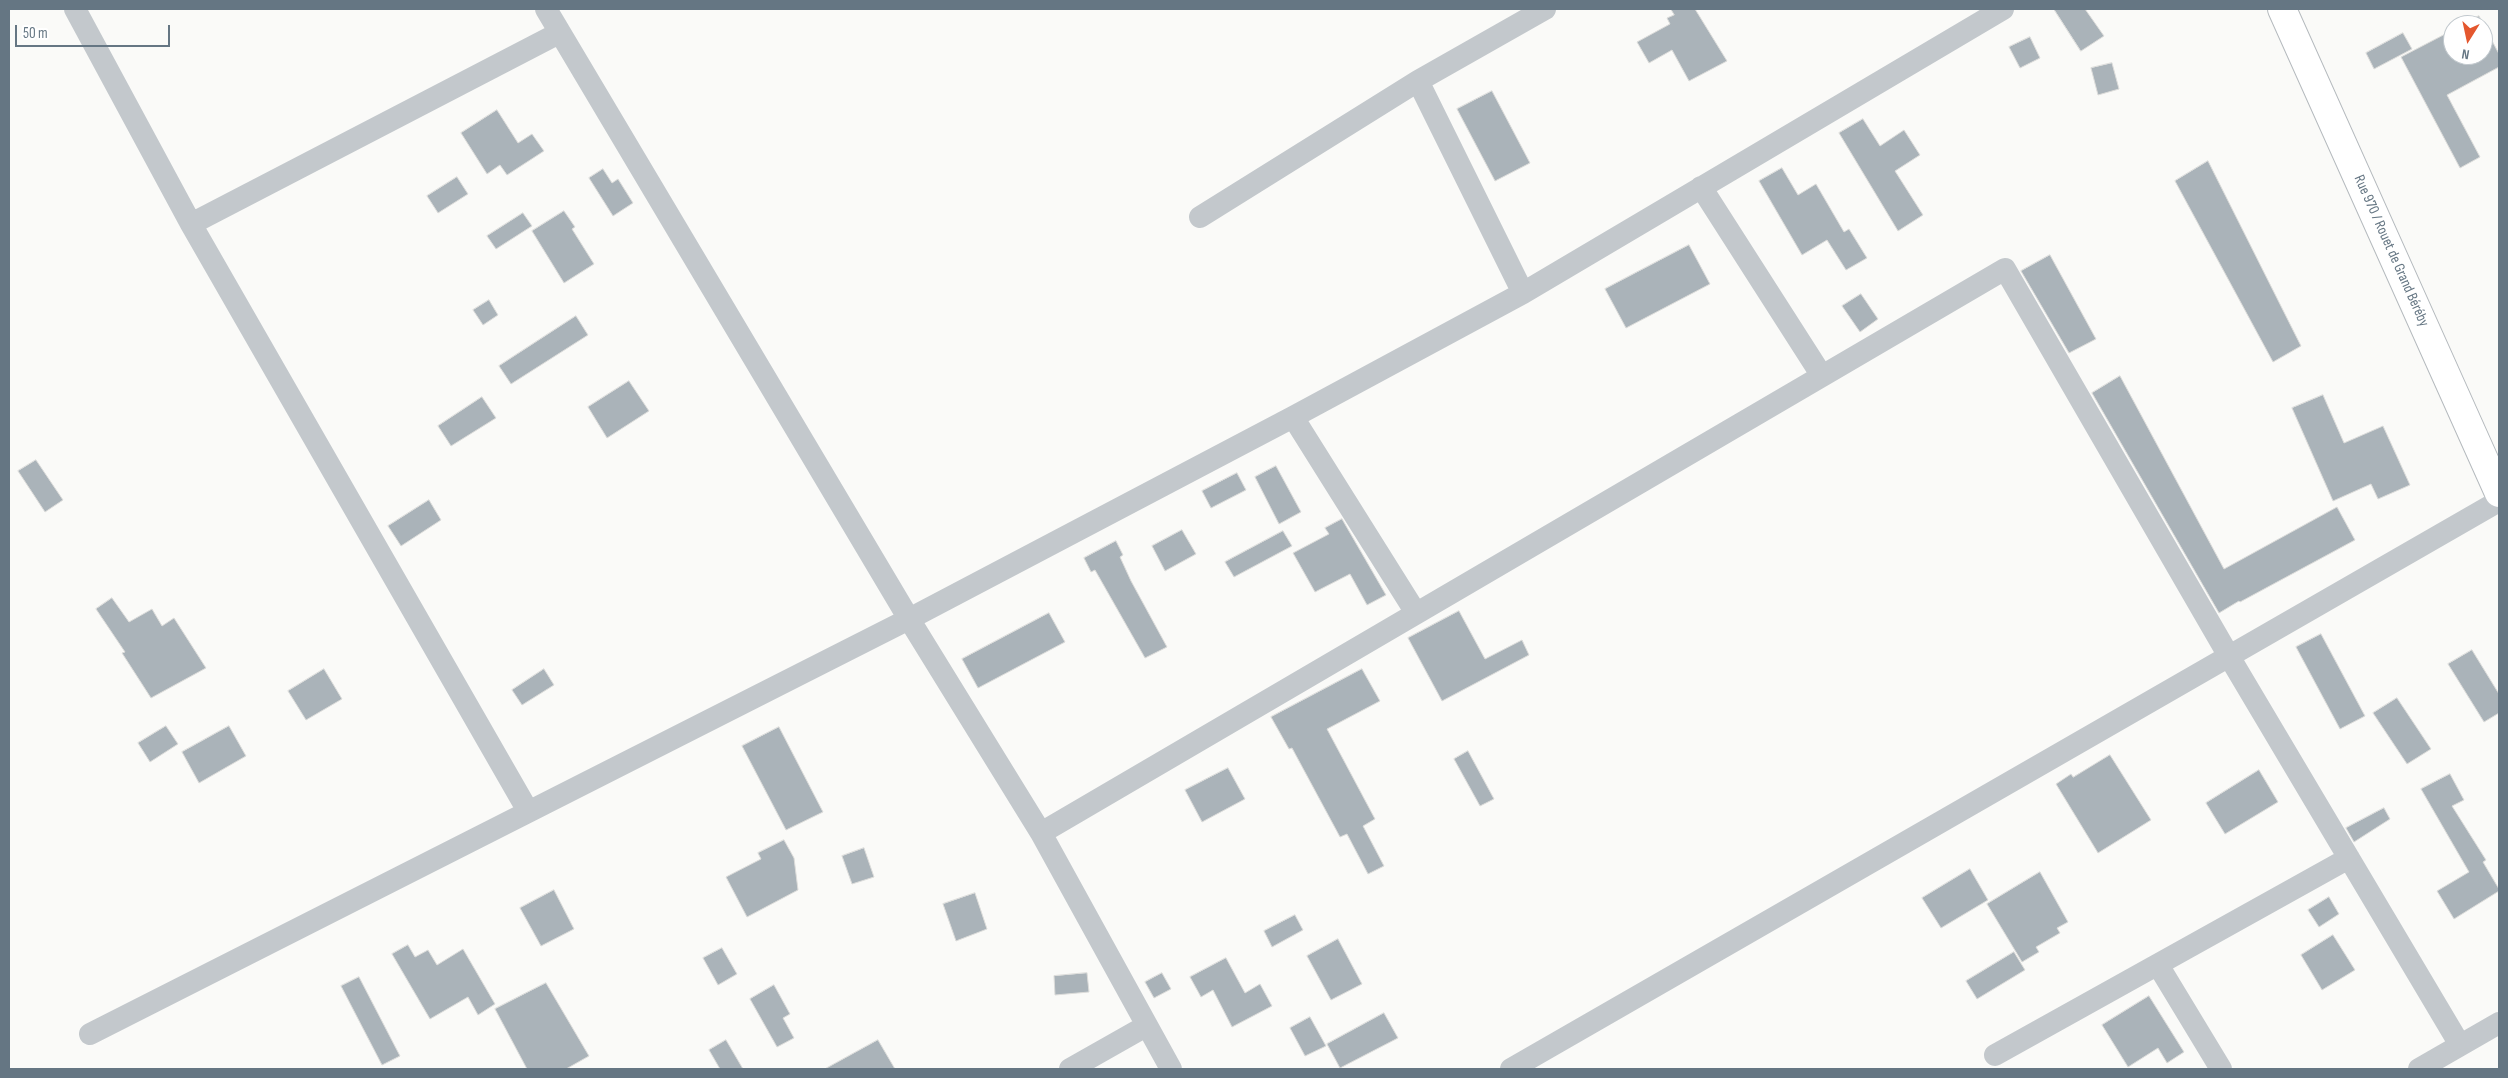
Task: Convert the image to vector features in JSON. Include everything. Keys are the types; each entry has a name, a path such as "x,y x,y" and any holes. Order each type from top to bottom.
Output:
{"main road":[{"name":"Rue 970 / Rouet de Grand Béréby","path":"2282,9 2499,493"}],"street":[{"path":"75,9 191,224 528,811"},
{"path":"546,9 908,619 1041,833 1171,1069"},
{"path":"1200,218 1418,81 1545,9"},
{"path":"90,1034 908,619 1294,416 1523,293 2003,9"},
{"path":"191,224 559,33"},
{"path":"1418,81 1523,293"},
{"path":"1701,187 1822,376"},
{"path":"1041,833 2005,269 2230,658 2460,1045"},
{"path":"1294,416 1416,613"},
{"path":"1511,1069 2230,658 2499,501"},
{"path":"1995,1055 2349,858"},
{"path":"2158,964 2221,1069"},
{"path":"2419,1069 2499,1023"},
{"path":"1070,1069 1146,1026"}],"building":[{"path":"1671,9 1695,9 1727,61 1689,81 1672,50 1649,63 1637,42 1670,24 1667,18 1674,15"},
{"path":"2054,9 2085,9 2104,36 2081,51"},
{"path":"2403,33 2412,49 2374,69 2366,53"},
{"path":"2443,35 2443,65 2493,65 2493,43 2499,54 2499,67 2447,95 2480,157 2460,168 2401,57"},
{"path":"2030,37 2040,58 2020,68 2009,47"},
{"path":"2112,63 2119,89 2098,95 2091,68"},
{"path":"1492,91 1530,163 1495,181 1457,109"},
{"path":"497,110 518,143 532,134 544,151 507,175 500,165 487,174 461,133"},
{"path":"1863,119 1880,146 1904,130 1920,155 1895,171 1923,215 1898,231 1839,133"},
{"path":"2208,161 2301,346 2273,362 2175,181"},
{"path":"1782,168 1798,195 1816,184 1844,232 1849,229 1867,258 1846,270 1827,240 1802,255 1759,181"},
{"path":"603,169 612,183 618,179 633,203 613,216 589,178"},
{"path":"457,177 468,194 438,213 427,196"},
{"path":"564,211 575,227 572,229 594,264 564,283 532,231"},
{"path":"523,213 532,226 496,249 487,236"},
{"path":"1689,245 1710,284 1626,328 1605,289"},
{"path":"2050,255 2096,339 2069,353 2021,271"},
{"path":"1861,294 1878,319 1860,332 1842,306"},
{"path":"489,300 498,315 483,325 473,310"},
{"path":"576,316 588,335 511,384 499,366"},
{"path":"2120,376 2224,569 2337,507 2355,540 2219,613 2092,393"},
{"path":"629,381 649,411 607,438 588,407"},
{"path":"2323,395 2344,443 2383,426 2410,485 2378,499 2371,484 2333,501 2292,408"},
{"path":"482,397 496,418 451,446 438,426"},
{"path":"36,460 63,500 45,512 18,471"},
{"path":"1276,466 1301,512 1279,524 1255,477"},
{"path":"1237,473 1246,490 1211,508 1202,491"},
{"path":"429,500 441,520 401,546 388,526"},
{"path":"1342,519 1386,595 1367,605 1350,574 1315,592 1293,553 1329,534 1325,528"},
{"path":"1182,530 1196,554 1165,571 1152,546"},
{"path":"1283,531 1292,546 1234,577 1225,562"},
{"path":"1116,541 1123,555 1120,557 1131,581 1167,647 1145,658 1095,570 1091,572 1084,558"},
{"path":"112,598 129,622 152,609 162,626 174,618 206,668 151,698 122,653 125,652 96,609"},
{"path":"1459,611 1485,659 1522,640 1529,655 1442,701 1408,638"},
{"path":"1049,613 1065,642 978,688 962,659"},
{"path":"2321,634 2365,716 2340,729 2296,647"},
{"path":"2472,650 2499,694 2499,713 2484,722 2448,664"},
{"path":"324,669 342,699 306,720 288,691"},
{"path":"544,669 554,685 522,705 512,690"},
{"path":"1362,669 1380,701 1327,729 1375,819 1363,826 1384,866 1368,874 1347,834 1340,837 1292,748 1289,749 1271,717"},
{"path":"2397,698 2431,749 2407,764 2373,713"},
{"path":"166,726 178,744 150,762 138,743"},
{"path":"229,726 246,756 199,783 182,752"},
{"path":"779,727 823,812 786,830 742,746"},
{"path":"1468,751 1494,799 1480,806 1454,759"},
{"path":"2110,755 2151,820 2098,853 2056,784 2071,774 2073,777"},
{"path":"1228,768 1245,799 1202,822 1185,790"},
{"path":"2259,770 2278,802 2225,834 2206,803"},
{"path":"2450,774 2464,800 2452,806 2486,860 2483,862 2499,889 2499,891 2454,919 2437,891 2469,872 2421,789"},
{"path":"2384,808 2390,819 2354,842 2346,828"},
{"path":"784,840 794,858 798,890 747,917 726,877 761,859 758,853"},
{"path":"864,848 874,877 852,884 842,856"},
{"path":"1970,869 1988,900 1941,928 1922,898"},
{"path":"2040,872 2068,922 2057,928 2060,933 2036,947 2039,952 2022,962 1987,904"},
{"path":"554,890 574,929 541,946 520,908"},
{"path":"975,893 987,929 956,941 943,904"},
{"path":"2329,897 2339,914 2319,927 2308,910"},
{"path":"1295,915 1303,930 1272,947 1264,931"},
{"path":"2333,935 2355,970 2322,990 2301,955"},
{"path":"1338,939 1362,984 1331,1000 1307,956"},
{"path":"408,945 415,957 428,950 437,965 463,949 495,1004 478,1015 468,997 430,1019 392,954"},
{"path":"722,948 737,974 718,985 703,958"},
{"path":"2014,952 2025,970 1977,999 1966,981"},
{"path":"1226,958 1245,993 1260,984 1272,1006 1232,1027 1213,990 1201,997 1190,977"},
{"path":"1087,973 1089,992 1055,995 1054,976"},
{"path":"1162,973 1171,989 1154,998 1145,982"},
{"path":"359,977 400,1056 382,1065 341,986"},
{"path":"546,983 589,1056 566,1069 527,1069 495,1009"},
{"path":"774,985 790,1014 783,1018 794,1038 777,1047 750,999"},
{"path":"2149,996 2184,1052 2167,1063 2158,1048 2128,1067 2102,1025"},
{"path":"1384,1013 1398,1038 1340,1068 1327,1044"},
{"path":"1310,1017 1326,1046 1305,1056 1290,1028"},
{"path":"726,1040 743,1069 720,1069 709,1050"},
{"path":"878,1040 895,1069 825,1069"}]}
